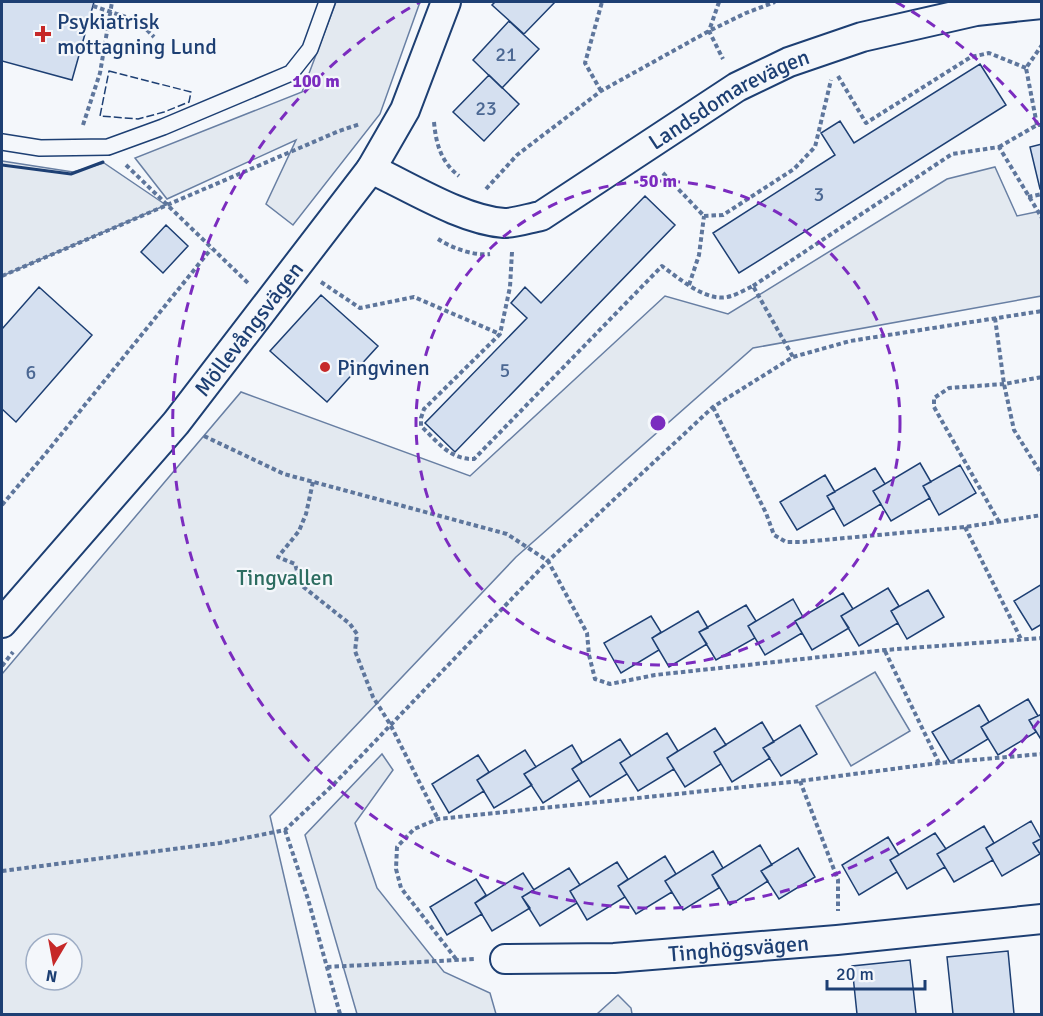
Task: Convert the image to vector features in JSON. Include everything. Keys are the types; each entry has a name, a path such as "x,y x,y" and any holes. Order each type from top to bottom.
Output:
{"street":[{"name":"Möllevångsvägen","path":"2,623 176,423 371,169 419,111 446,2"},
{"name":"Landsdomarevägen","path":"371,169 474,216 505,223 541,216 736,87 789,62 862,36 976,11 1041,4"},
{"name":"Tinghögsvägen","path":"505,959 614,958 837,940 1041,919"}],"lane":[{"path":"2,142 40,148 108,147 163,127 291,73 310,49 327,2"}],"path":[{"path":"75,148 100,73 112,2"},
{"path":"601,91 585,63 602,2"},
{"path":"719,2 709,31 736,87"},
{"path":"485,190 517,155 601,91 709,31 775,2"},
{"path":"93,6 138,21 154,37"},
{"path":"522,247 512,252 510,286 500,334 424,410 421,418 421,426 451,455 462,459 474,459 662,266 689,285 712,297 729,297 753,286 952,154 999,147 1039,125 1026,68 1041,45"},
{"path":"834,69 866,123 970,57 989,53 1026,68"},
{"path":"656,166 704,216 723,215 794,169 815,147 831,78"},
{"path":"2,276 339,131 419,111 444,160 465,181"},
{"path":"108,147 268,302"},
{"path":"999,147 1041,218"},
{"path":"1028,197 1041,194"},
{"path":"689,285 699,255 704,216"},
{"path":"2,504 211,249"},
{"path":"318,280 360,308 414,297 500,334"},
{"path":"753,286 793,357"},
{"path":"2,871 220,843 285,830 335,783 549,561 713,407 793,357 850,341 1041,311"},
{"path":"995,318 1004,384 1014,430 1041,475"},
{"path":"999,522 934,407 934,398 949,388 1004,384 1041,377"},
{"path":"713,407 766,513 774,535 786,542 965,527 1041,515"},
{"path":"176,423 284,474 507,534 549,561 587,633 589,656 595,679 610,684 655,675 885,650 1041,638"},
{"path":"313,481 306,514 299,531 278,557 295,564 301,585 350,624 357,634 355,651 373,697 390,724 438,819"},
{"path":"965,527 1021,639"},
{"path":"885,650 939,763"},
{"path":"456,960 401,888 396,869 397,847 414,829 438,819 800,781 939,763 1041,754"},
{"path":"800,781 838,880 837,940"},
{"path":"285,830 340,1014"},
{"path":"327,968 505,959"}],"green space":[{"path":"336,2 420,2 380,114 293,225 266,204 296,140 167,199 135,158 302,92"},
{"path":"2,161 73,172 104,163 166,205 2,276"},
{"name":"Tingvallen","path":"995,167 1017,216 1041,211 1041,296 753,348 516,557 270,816 316,1014 2,1014 2,674 241,392 470,476 665,296 728,314 947,179"},
{"path":"875,672 910,731 851,766 816,706"},
{"path":"382,754 393,770 355,823 377,888 444,972 490,993 496,1014 357,1014 305,835"},
{"path":"618,995 631,1008 632,1014 597,1014"}],"building":[{"name":"Psykiatrisk mottagning Lund","path":"2,2 94,2 72,80 2,61"},
{"path":"495,2 555,2 524,34 492,5"},
{"path":"509,21 539,49 502,88 473,60"},
{"path":"980,64 1006,105 739,273 713,233 835,155 821,133 840,121 854,143"},
{"path":"489,75 519,104 484,141 453,112"},
{"path":"1042,144 1042,189 1040,189 1030,147"},
{"path":"645,196 675,225 455,452 425,423 527,318 511,303 525,287 541,303"},
{"path":"166,225 188,246 163,273 141,252"},
{"path":"39,287 92,335 16,422 2,409 2,329"},
{"path":"321,295 378,346 327,402 270,351"},
{"path":"920,463 931,482 923,486 930,498 891,521 873,491"},
{"path":"960,465 976,493 939,515 923,486"},
{"path":"875,468 885,484 873,491 881,504 844,526 827,496"},
{"path":"825,475 835,492 827,496 834,508 797,530 780,502"},
{"path":"1042,584 1042,624 1032,630 1014,601"},
{"path":"888,588 899,606 891,611 898,623 859,646 841,616"},
{"path":"928,590 944,617 907,639 891,611"},
{"path":"843,593 853,609 841,616 849,628 812,650 795,621"},
{"path":"793,599 803,617 795,621 802,633 765,655 748,626"},
{"path":"746,605 756,621 748,626 755,638 716,660 699,632"},
{"path":"698,611 708,628 699,632 707,644 669,667 652,638"},
{"path":"651,616 661,632 652,638 659,650 621,673 604,643"},
{"path":"1028,699 1038,716 1029,720 1036,732 998,755 981,727"},
{"path":"979,705 989,722 981,727 988,739 950,762 932,732"},
{"path":"1042,714 1042,741 1029,720"},
{"path":"762,722 774,742 763,748 770,758 732,782 714,752"},
{"path":"800,725 817,754 781,776 763,748"},
{"path":"715,728 726,745 714,752 721,764 685,787 667,758"},
{"path":"667,733 678,751 667,758 674,769 638,791 620,763"},
{"path":"620,739 631,756 620,763 627,774 590,797 572,769"},
{"path":"572,745 582,762 572,769 579,780 543,803 524,774"},
{"path":"525,750 536,767 524,774 532,785 494,808 477,780"},
{"path":"478,755 489,772 477,780 484,791 449,813 432,784"},
{"path":"1031,821 1041,839 1033,843 1040,854 1002,876 986,848"},
{"path":"984,826 994,843 986,848 993,860 954,882 937,854"},
{"path":"935,833 946,849 937,854 945,867 907,889 890,860"},
{"path":"888,837 899,855 890,860 897,872 859,895 842,865"},
{"path":"1042,838 1042,857 1033,843"},
{"path":"760,845 772,865 761,871 768,881 730,905 712,875"},
{"path":"798,848 815,877 779,899 761,871"},
{"path":"713,851 723,868 712,875 719,888 683,910 665,881"},
{"path":"665,856 676,874 665,881 672,892 636,914 618,886"},
{"path":"617,862 628,879 618,886 625,897 587,920 570,891"},
{"path":"569,868 580,885 570,891 577,903 540,926 522,897"},
{"path":"523,873 534,890 522,897 530,908 492,931 475,903"},
{"path":"476,879 486,895 475,903 482,914 447,935 430,907"},
{"path":"1008,951 1014,1014 953,1014 947,957"},
{"path":"910,960 916,1014 857,1014 852,966"}],"fence":[{"path":"109,71 191,92 189,102 138,119 100,116 109,71"}],"wall":[{"path":"2,165 71,174 103,162"}],"place":[{"name":"Psykiatrisk mottagning Lund","path":"43,34"},
{"name":"Pingvinen","path":"325,367"}]}
